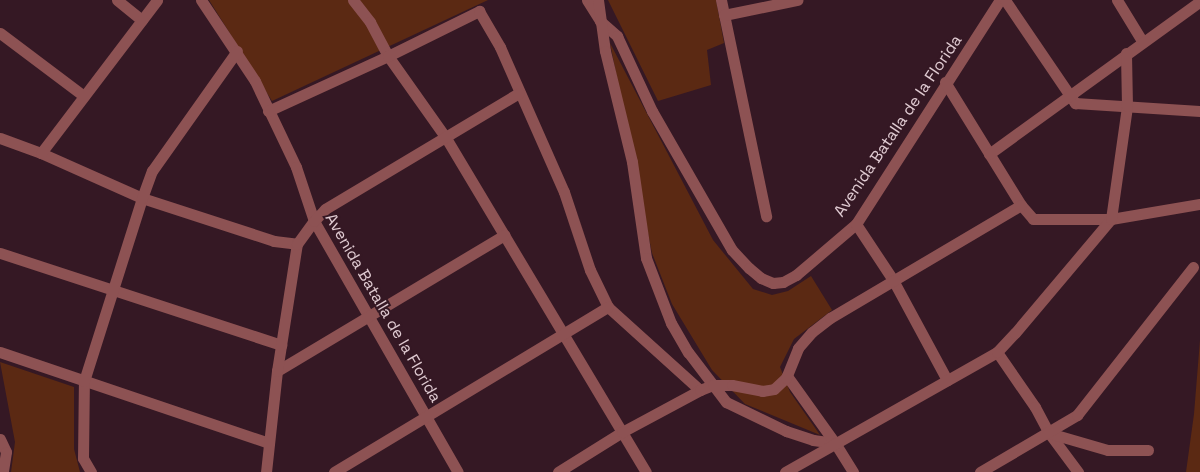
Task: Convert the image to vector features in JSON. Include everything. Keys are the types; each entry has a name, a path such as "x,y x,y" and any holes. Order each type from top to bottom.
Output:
{"street":[{"path":"117,0 142,20"},
{"path":"41,153 157,0"},
{"name":"Avenida Batalla de la Florida","path":"201,0 237,51 255,81 296,167 314,221 458,472"},
{"path":"353,0 370,22 388,56 446,138 646,472"},
{"name":"Avenida Batalla de la Florida","path":"587,0 600,21 617,36 652,111 732,250 761,278 773,283 783,282 796,275 856,224 945,82 1000,0"},
{"path":"598,0 605,51 632,162 646,258 671,323 688,352 726,402 786,431 813,440 835,443"},
{"path":"721,0 766,216"},
{"path":"724,15 797,0"},
{"path":"1005,0 1068,97 1075,103 1200,111"},
{"path":"1116,0 1142,41"},
{"path":"989,154 1142,41 1200,1"},
{"path":"268,111 388,56 479,10 500,47 564,192 590,270 608,307 700,390"},
{"path":"0,33 84,96"},
{"path":"91,472 83,458 84,381 142,198 152,171 237,51"},
{"path":"785,472 997,352 1111,219 1127,106 1126,53"},
{"path":"945,82 1021,205 1033,219 1111,219 1200,204"},
{"path":"268,469 277,371 297,244 325,210 519,93"},
{"path":"0,138 41,153 142,198 274,241 297,244"},
{"path":"558,472 622,432 700,390 714,385 762,391 774,390 787,376 798,348 812,332 830,318 1021,205"},
{"path":"856,224 892,280 947,380"},
{"path":"277,371 504,235"},
{"path":"0,254 281,345"},
{"path":"980,472 1077,415 1193,267"},
{"path":"334,472 608,307"},
{"path":"0,352 269,443"},
{"path":"997,352 1035,407 1049,433 1078,472"},
{"path":"787,376 835,443 853,472"},
{"path":"1049,433 1108,450 1148,450"},
{"path":"0,439 6,452 3,472"}],"shaded area":[{"path":"209,0 488,0 272,101"},
{"path":"608,0 716,0 724,43 707,50 711,85 658,101"},
{"path":"610,43 713,240 753,289 772,295 788,291 811,276 832,310 794,339 780,367 790,392 820,435 745,404 712,370 672,304 652,253"},
{"path":"1200,340 1200,472 1186,472 1194,414"},
{"path":"0,362 74,387 74,449 80,472 11,472 15,442"}]}
